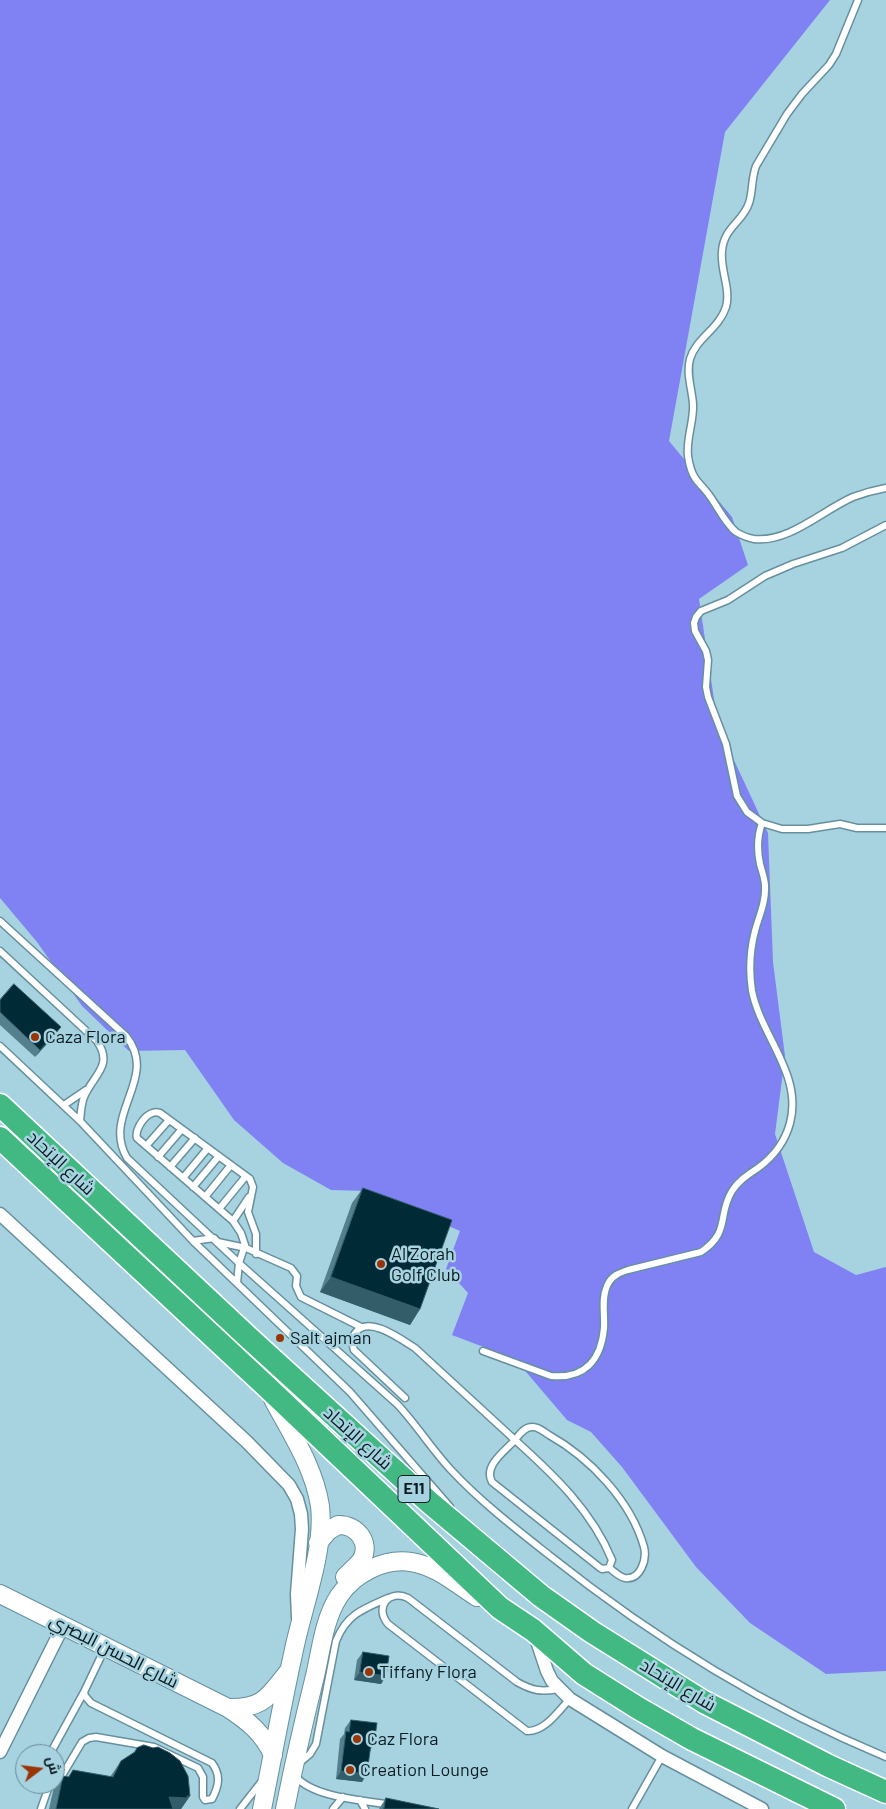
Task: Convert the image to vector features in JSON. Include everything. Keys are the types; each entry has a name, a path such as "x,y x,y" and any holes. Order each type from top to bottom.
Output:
{"highway":[{"name":"شارع الإتحاد","path":"0,1105 249,1338 429,1502 541,1596 592,1632 696,1698 785,1744 886,1792"},
{"name":"شارع الإتحاد","path":"0,1138 500,1608 533,1630 584,1674 638,1708 692,1739 834,1809"}],"street":[{"path":"0,1214 247,1442 289,1485 297,1498 301,1514 302,1529 297,1594 300,1625"},
{"path":"262,1809 289,1670 318,1544 320,1525 320,1507 316,1489 303,1455 267,1387"},
{"path":"318,1544 328,1531 338,1525 353,1528 363,1540 364,1550 361,1560 346,1575 340,1588 340,1596"},
{"path":"285,1809 329,1617 340,1596 355,1580 372,1568 410,1562 439,1571 475,1596 500,1608"},
{"name":"شارع الحسن البصري","path":"0,1594 228,1708 253,1726 268,1744 271,1764"},
{"path":"0,1752 63,1626"},
{"path":"533,1630 547,1671 559,1689 570,1699 662,1756 762,1809"},
{"path":"228,1708 243,1708 257,1704 270,1696 289,1670"},
{"path":"735,1796 742,1809"}],"lane":[{"path":"858,0 832,60 787,114 756,166 749,204 730,229 725,239 722,261 727,289 726,306 720,322 700,342 693,351 689,361 688,373 693,409 688,457 695,478 730,526 737,532 753,539 789,532 807,525 853,497 886,488"},
{"path":"886,525 842,548 765,576 728,600 701,611 694,623 695,631 708,660 706,687 708,697 726,744 737,796 747,812 762,823 782,829 795,830 840,824 857,828 886,828"},
{"path":"484,1351 551,1376 563,1377 585,1369 594,1361 600,1351 604,1328 604,1294 612,1278 619,1272 701,1252 711,1246 723,1225 727,1201 732,1190 740,1181 767,1161 781,1144 790,1123 792,1088 784,1066 760,1018 750,973 753,943 765,898 765,886 758,853 762,823"},
{"path":"0,921 131,1041 137,1055 137,1070 120,1125 120,1143 133,1164 218,1242 245,1248 291,1268 297,1276 297,1292 300,1297 361,1327"},
{"path":"0,951 100,1045 103,1050 104,1060 101,1070 85,1096 80,1121"},
{"path":"0,1046 64,1105 193,1241 350,1392 424,1476 486,1551"},
{"path":"64,1105 82,1094 92,1084"},
{"path":"237,1283 239,1264 245,1248 242,1233 233,1221 137,1138 136,1133 149,1114 158,1112 246,1176 252,1183 248,1212 256,1234 256,1254"},
{"path":"146,1146 169,1120"},
{"path":"158,1157 182,1129"},
{"path":"170,1167 195,1138"},
{"path":"183,1178 208,1148"},
{"path":"193,1187 219,1156"},
{"path":"205,1197 231,1165"},
{"path":"219,1209 246,1176"},
{"path":"233,1221 252,1192"},
{"path":"193,1241 214,1238"},
{"path":"214,1238 239,1264 397,1404 451,1470 468,1487 506,1521 611,1603 672,1644 758,1695 822,1728 886,1757"},
{"path":"405,1398 354,1350 352,1344 353,1337 361,1327 371,1325 379,1328 415,1348 549,1471 577,1502 603,1542 612,1560 609,1568"},
{"path":"531,1426 536,1427 553,1437 591,1466 622,1503 634,1524 644,1546 644,1562 641,1570 627,1578 622,1577 609,1568 602,1569 492,1482 490,1468 514,1440 524,1430 531,1426"},
{"path":"402,1808 313,1790 305,1786 293,1770 310,1754 316,1744 336,1642 340,1631 355,1614 391,1597 403,1595 523,1685 542,1692 559,1689"},
{"path":"391,1597 382,1607 382,1613 388,1624 527,1731 538,1730 570,1699"},
{"path":"55,1744 106,1647"},
{"path":"65,1772 82,1742 96,1737 154,1747 194,1766 202,1772 203,1797 209,1801 214,1796 219,1776 217,1769 212,1763 90,1703 84,1692"},
{"path":"632,1809 662,1756"},
{"path":"240,1809 271,1764"},
{"path":"41,1809 45,1794"},
{"path":"333,1809 343,1797"},
{"path":"360,1800 365,1809"}],"shaded area":[{"path":"0,0 830,0 725,132 669,441 732,517 748,565 699,599 718,726 768,833 773,962 785,1056 775,1134 814,1252 856,1275 886,1267 886,1671 826,1674 750,1623 696,1567 622,1467 591,1432 567,1420 515,1359 452,1335 468,1293 446,1269 460,1231 367,1191 331,1190 283,1163 234,1120 185,1050 129,1051 82,1006 37,942 0,898"}],"building":[{"path":"14,984 61,1027 40,1050 0,1012 0,1000"},
{"name":"Al Zorah Golf Club","path":"363,1188 452,1220 420,1309 331,1277"},
{"path":"363,1652 389,1656 386,1676 360,1672"},
{"path":"351,1720 377,1723 374,1743 371,1743 367,1774 341,1771 346,1731 349,1732"},
{"path":"144,1745 153,1748 158,1747 180,1761 188,1776 190,1796 187,1796 187,1798 169,1797 173,1809 56,1809 59,1794 65,1794 65,1776 69,1777 73,1770 113,1777 121,1761 135,1752 137,1748"},
{"path":"386,1798 439,1809 384,1809"}],"place":[{"name":"Caza Flora","path":"35,1037"},
{"name":"Al Zorah Golf Club","path":"381,1264"},
{"name":"Salt ajman","path":"280,1338"},
{"name":"Tiffany Flora","path":"369,1672"},
{"name":"Caz Flora","path":"357,1739"},
{"name":"Creation Lounge","path":"350,1770"}]}
